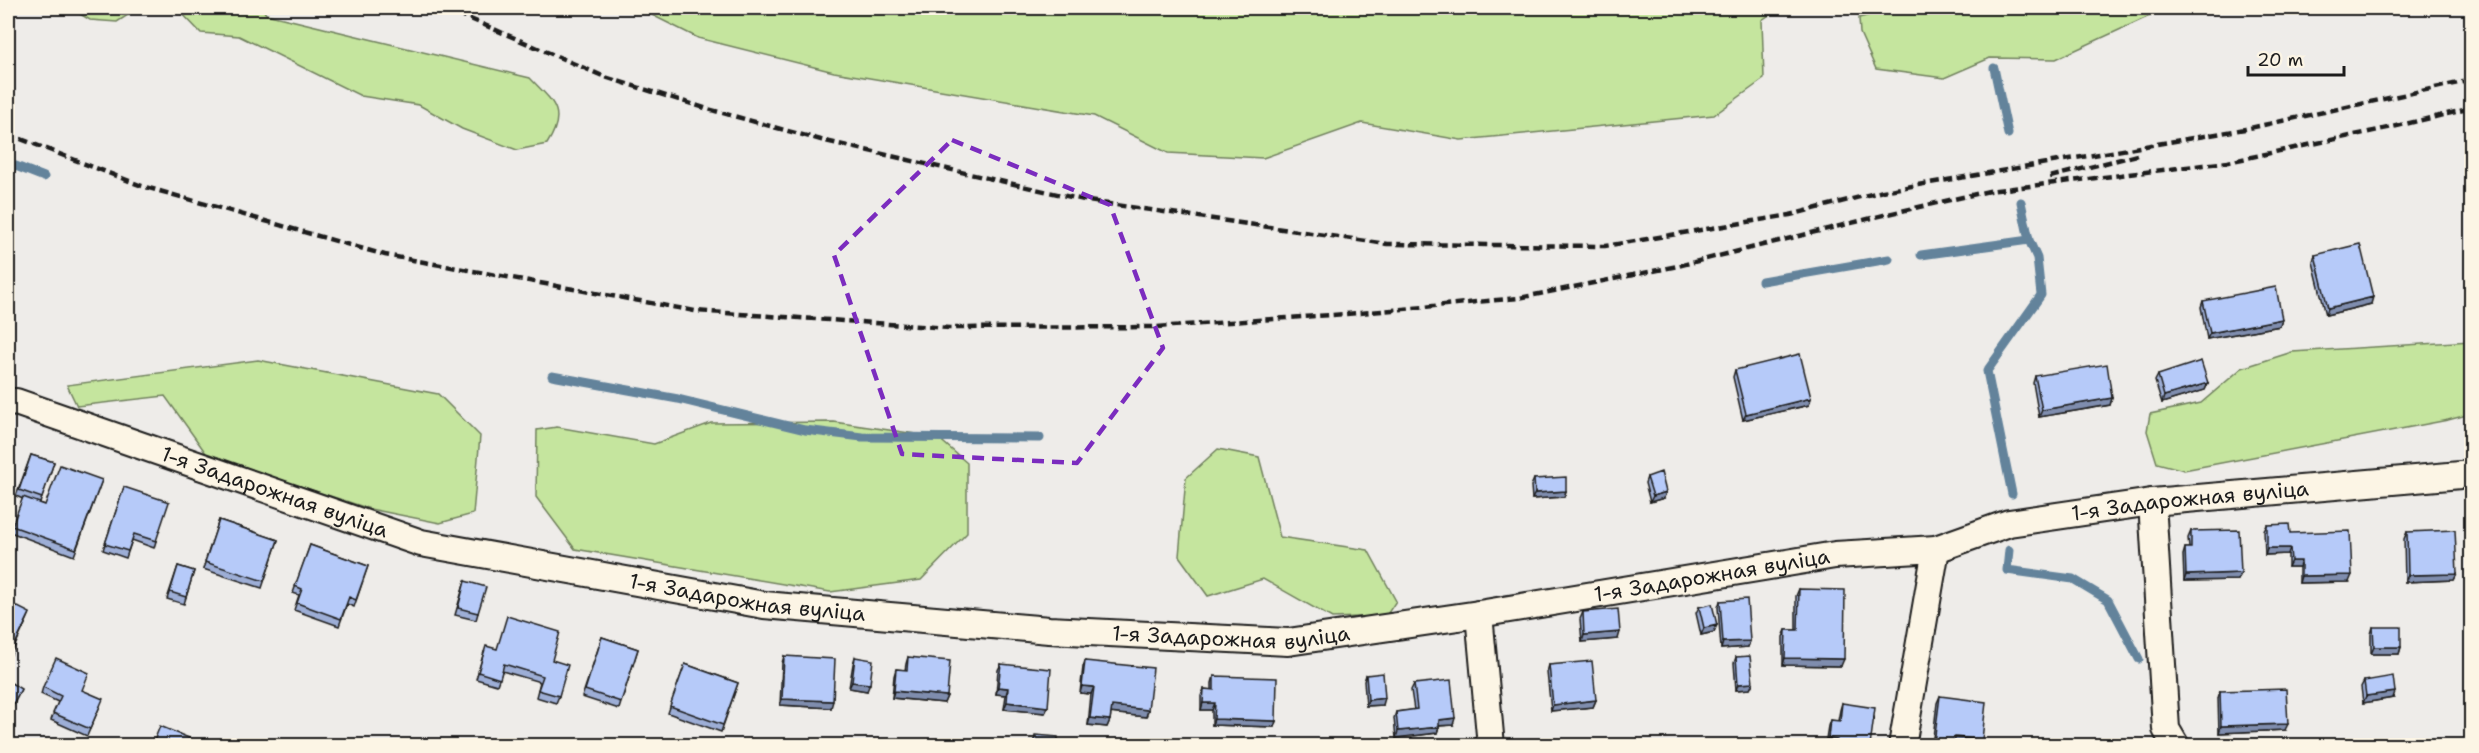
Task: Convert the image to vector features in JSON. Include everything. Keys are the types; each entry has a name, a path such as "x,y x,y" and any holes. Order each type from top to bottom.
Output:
{"street":[{"name":"1-я Задарожная вуліца","path":"8,402 16,402 421,543 764,605 1049,630 1288,642 1479,614 1834,555 1936,549 2009,523 2151,501 2472,474"},
{"path":"2151,501 2166,729 2176,746"},
{"path":"1902,746 1936,549"},
{"path":"1479,614 1491,746"}],"highlighted area":[{"path":"952,140 1110,205 1163,348 1077,463 902,454 834,255"}],"green space":[{"path":"70,8 139,8 117,22 90,20"},
{"path":"177,8 262,8 266,14 530,78 555,108 557,115 553,133 547,144 517,150 462,129 419,105 361,96 239,36 201,33"},
{"path":"638,8 1780,8 1762,20 1764,79 1714,115 1461,140 1362,123 1263,158 1168,153 1094,116 834,72 698,38"},
{"path":"1896,8 2167,8 2056,59 1990,58 1944,78 1876,69 1860,33 1859,18"},
{"path":"2471,341 2471,414 2184,470 2157,463 2147,431 2150,414 2201,403 2242,368 2292,352"},
{"path":"258,360 438,394 480,436 473,514 440,523 370,509 208,456 165,396 77,406 67,385"},
{"path":"834,422 937,437 967,463 967,533 921,580 830,592 575,549 536,497 537,430 557,427 654,444 711,423"},
{"path":"1218,449 1259,457 1280,537 1368,550 1396,601 1386,616 1332,618 1263,579 1208,596 1179,556 1186,478"}],"building":[{"path":"2360,244 2373,297 2328,308 2315,255"},
{"path":"2276,287 2282,319 2210,333 2203,301"},
{"path":"1800,354 1811,398 1746,414 1735,370"},
{"path":"2201,361 2208,383 2164,396 2158,375"},
{"path":"2107,364 2112,398 2042,410 2035,376"},
{"path":"8,451 12,453 8,468"},
{"path":"31,455 54,462 42,498 19,490"},
{"path":"60,465 102,480 76,549 12,526 23,497 45,505"},
{"path":"1661,472 1666,492 1653,496 1647,477"},
{"path":"1566,477 1566,491 1535,493 1534,479"},
{"path":"124,487 169,502 156,541 134,534 128,551 105,544"},
{"path":"219,520 278,540 264,581 205,562"},
{"path":"2289,524 2290,533 2350,531 2352,575 2301,576 2301,561 2291,561 2290,548 2267,548 2267,525"},
{"path":"2239,530 2241,573 2186,575 2185,548 2191,548 2191,531"},
{"path":"2455,530 2457,574 2408,575 2407,532"},
{"path":"310,545 368,566 356,600 349,597 341,619 297,603 302,589 295,586"},
{"path":"178,566 194,571 186,597 170,592"},
{"path":"465,581 486,587 478,613 458,608"},
{"path":"1799,589 1845,590 1844,659 1785,658 1786,630 1798,630"},
{"path":"1747,599 1750,641 1723,642 1720,601"},
{"path":"8,602 30,613 8,659"},
{"path":"1712,604 1717,625 1704,628 1699,607"},
{"path":"1618,609 1620,632 1584,635 1583,612"},
{"path":"507,616 560,632 552,660 568,665 559,696 538,690 543,676 504,664 500,679 478,672 486,646 497,649"},
{"path":"2373,627 2401,627 2401,647 2374,647"},
{"path":"602,637 638,649 621,702 585,690"},
{"path":"784,656 835,659 833,701 782,699"},
{"path":"1750,656 1753,683 1738,684 1736,657"},
{"path":"855,657 873,660 870,684 852,682"},
{"path":"908,657 950,661 947,696 894,691 896,669 907,670"},
{"path":"56,658 89,673 82,690 103,699 90,729 53,713 61,696 43,687"},
{"path":"1085,661 1153,668 1148,710 1112,706 1110,720 1090,718 1094,687 1082,686"},
{"path":"1592,661 1596,700 1553,705 1549,665"},
{"path":"685,664 738,683 723,725 670,706"},
{"path":"1001,664 1051,669 1048,707 1007,702 1008,688 998,687"},
{"path":"1383,673 1385,698 1368,700 1366,675"},
{"path":"1214,676 1277,678 1276,721 1214,719 1215,703 1203,703 1204,689 1214,690"},
{"path":"2393,676 2395,692 2366,696 2364,681"},
{"path":"1451,680 1455,718 1439,720 1439,727 1398,731 1396,712 1417,709 1414,684"},
{"path":"8,681 21,689 8,713"},
{"path":"2286,689 2288,724 2221,726 2220,691"},
{"path":"1940,696 1986,702 1982,740 1955,737 1954,746 1934,743"},
{"path":"1842,703 1875,708 1870,746 1836,746 1837,740 1828,738 1830,720 1840,721"},
{"path":"160,726 208,746 152,746"},
{"path":"1035,735 1058,737 1058,746 1034,746"}],"waterway":[{"path":"1994,68 2008,134"},
{"path":"8,163 44,177"},
{"path":"2012,494 1987,371 2041,295 2037,258 2029,240 2021,202"},
{"path":"1921,255 2029,240"},
{"path":"1762,281 1889,259"},
{"path":"552,376 678,399 805,430 862,437 1040,438"},
{"path":"2009,550 2007,570 2073,579 2108,600 2139,659"}],"railway":[{"path":"445,8 605,77 708,109 821,140 1088,201 1387,244 1605,246 1790,215 1883,191 2245,129 2472,80"},
{"path":"8,134 142,186 385,255 695,311 949,328 1157,327 1360,313 1519,298 1678,266 1989,191 2228,162 2472,108"},
{"path":"2050,177 2137,155"}]}
